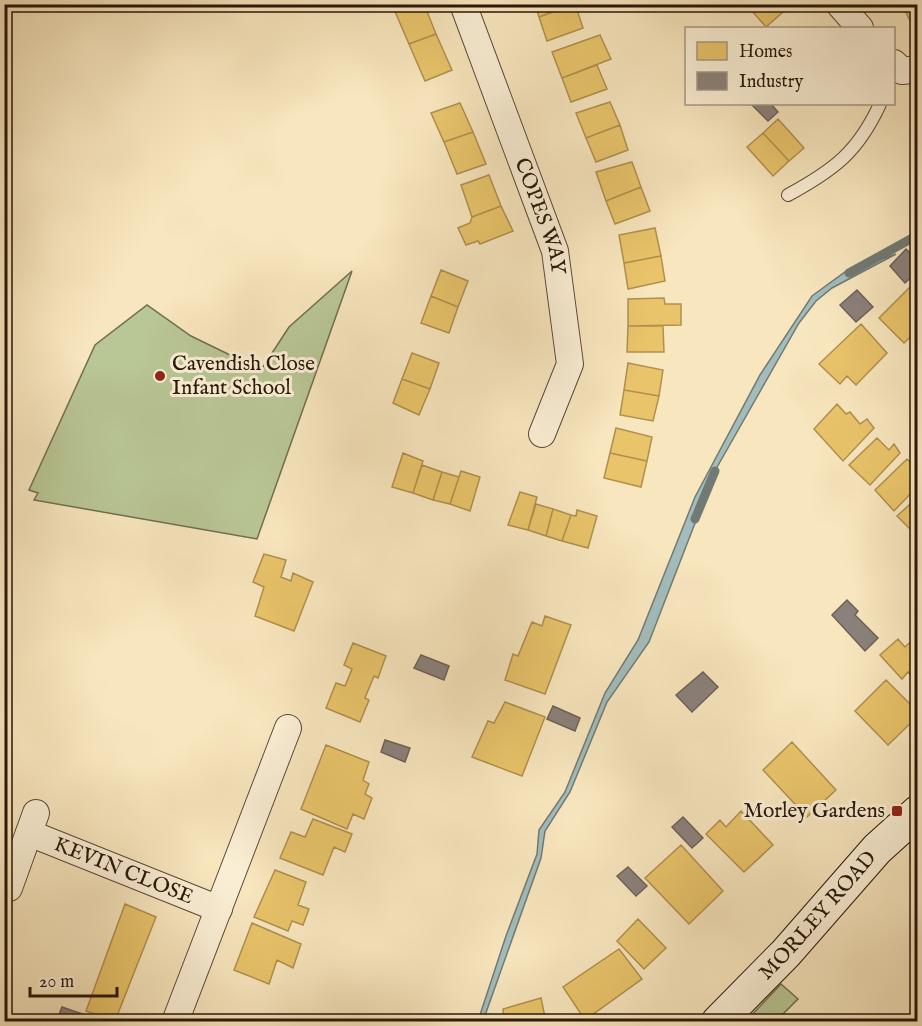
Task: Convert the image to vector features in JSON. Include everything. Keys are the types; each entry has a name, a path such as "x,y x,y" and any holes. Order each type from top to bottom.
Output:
{"street":[{"name":"COPES WAY","path":"463,4 555,251 570,364 542,434"},
{"path":"838,4 859,27"},
{"path":"175,1022 288,728"},
{"name":"MORLEY ROAD","path":"718,1022 786,953 877,849 918,812"},
{"name":"KEVIN CLOSE","path":"9,888 32,823 219,909"}],"lane":[{"path":"788,195 824,175 850,154 871,123 880,105"}],"green space":[{"path":"352,271 257,539 34,500 38,493 29,490 95,345 147,305 191,336 261,370 289,327"},
{"path":"781,984 798,999 776,1021 746,1021"}],"water":[{"path":"896,254 832,288 816,301 799,323 716,469 649,642 607,702 570,792 545,831 541,858 483,1021 478,1021 506,936 537,854 539,830 565,792 605,693 638,640 695,497 760,375 812,296 845,272"}],"building: Homes":[{"path":"401,4 424,4 436,34 409,44 393,7"},
{"path":"535,4 573,4 539,17"},
{"path":"575,4 583,28 547,41 539,17"},
{"path":"759,4 792,4 766,27 752,11"},
{"path":"902,4 918,4 918,25 913,27"},
{"path":"436,34 452,70 425,81 409,44"},
{"path":"600,35 611,59 562,78 552,52"},
{"path":"597,65 607,89 571,102 562,78"},
{"path":"610,102 620,125 586,138 576,113"},
{"path":"460,103 473,132 444,142 431,113"},
{"path":"778,119 804,148 789,161 763,133"},
{"path":"620,125 628,150 596,162 586,138"},
{"path":"473,132 486,164 457,174 444,142"},
{"path":"763,133 789,161 773,176 747,147"},
{"path":"632,162 641,187 606,201 596,172"},
{"path":"489,175 501,206 472,217 461,185"},
{"path":"641,187 650,211 615,224 606,201"},
{"path":"501,206 513,231 480,244 478,241 466,245 458,228 470,223 472,217"},
{"path":"655,228 661,256 624,263 619,235"},
{"path":"661,256 665,281 628,289 624,263"},
{"path":"441,270 468,281 458,307 431,296"},
{"path":"912,285 918,291 918,330 904,343 879,318"},
{"path":"431,296 458,307 449,333 421,323"},
{"path":"664,298 665,304 681,304 681,325 628,326 628,299"},
{"path":"861,324 887,353 856,385 847,376 840,384 819,364"},
{"path":"628,326 663,326 664,352 627,352"},
{"path":"412,353 439,363 430,389 402,379"},
{"path":"628,363 663,370 659,396 624,390"},
{"path":"402,379 430,389 419,415 393,403"},
{"path":"624,390 659,396 653,421 620,415"},
{"path":"837,404 846,414 850,412 860,424 867,419 874,428 843,461 814,429"},
{"path":"616,428 652,437 647,461 610,453"},
{"path":"877,438 889,450 894,444 900,453 870,485 849,465"},
{"path":"403,453 423,461 413,493 392,487"},
{"path":"610,453 647,461 641,487 604,478"},
{"path":"907,459 918,470 918,486 894,511 875,490"},
{"path":"422,465 442,472 433,500 413,493"},
{"path":"461,471 480,477 470,511 450,504"},
{"path":"442,472 459,477 450,504 433,500"},
{"path":"520,492 537,497 528,530 508,525"},
{"path":"918,497 918,537 897,516"},
{"path":"536,504 553,509 546,536 528,530"},
{"path":"553,509 571,515 562,541 546,536"},
{"path":"577,510 597,516 588,548 562,541 571,515 576,516"},
{"path":"264,554 286,560 281,577 291,581 293,573 313,582 294,631 255,616 264,587 253,582"},
{"path":"545,616 571,625 545,694 505,680 513,654 518,656 532,622 542,626"},
{"path":"918,635 918,683 908,672 902,679 880,655 898,639 905,647"},
{"path":"353,643 386,656 378,678 374,676 365,698 369,700 360,722 326,708 336,683 345,686 352,669 344,665"},
{"path":"886,680 918,712 918,716 888,745 855,711"},
{"path":"505,702 545,717 522,776 472,757 488,721 494,723"},
{"path":"792,742 836,790 807,817 763,770"},
{"path":"326,745 369,762 363,780 369,784 365,794 372,798 364,819 353,814 347,829 301,809"},
{"path":"741,811 773,845 744,872 706,834 720,820 726,827"},
{"path":"313,819 352,834 345,852 334,847 323,875 280,858 291,832 305,837"},
{"path":"681,845 723,891 689,924 645,878"},
{"path":"275,870 306,882 298,905 309,909 303,925 292,921 288,931 254,917"},
{"path":"125,904 156,917 115,1021 86,1011"},
{"path":"638,919 666,948 644,969 617,941"},
{"path":"252,923 301,944 293,968 277,960 269,984 234,970"},
{"path":"619,949 642,979 585,1020 563,987"},
{"path":"541,998 546,1022 504,1022 503,1009"},
{"path":"432,1017 453,1018 454,1022 431,1022"}],"building: Industry":[{"path":"752,105 772,105 778,112 768,121"},
{"path":"906,249 918,261 918,271 905,283 890,266"},
{"path":"857,290 873,307 856,322 840,305"},
{"path":"847,600 858,611 855,615 878,638 865,651 832,615"},
{"path":"421,655 449,666 444,680 414,668"},
{"path":"703,672 718,687 692,712 676,695"},
{"path":"553,706 580,718 575,731 547,719"},
{"path":"385,740 410,748 405,762 381,752"},
{"path":"683,817 703,838 692,848 672,827"},
{"path":"628,867 647,886 636,896 617,876"},
{"path":"62,1007 91,1017 89,1022 56,1022"}],"waterway":[{"path":"849,273 918,235"},
{"path":"695,519 715,471"}],"place":[{"name":"Cavendish Close Infant School","path":"160,376"},
{"name":"Morley Gardens","path":"897,811"}]}
